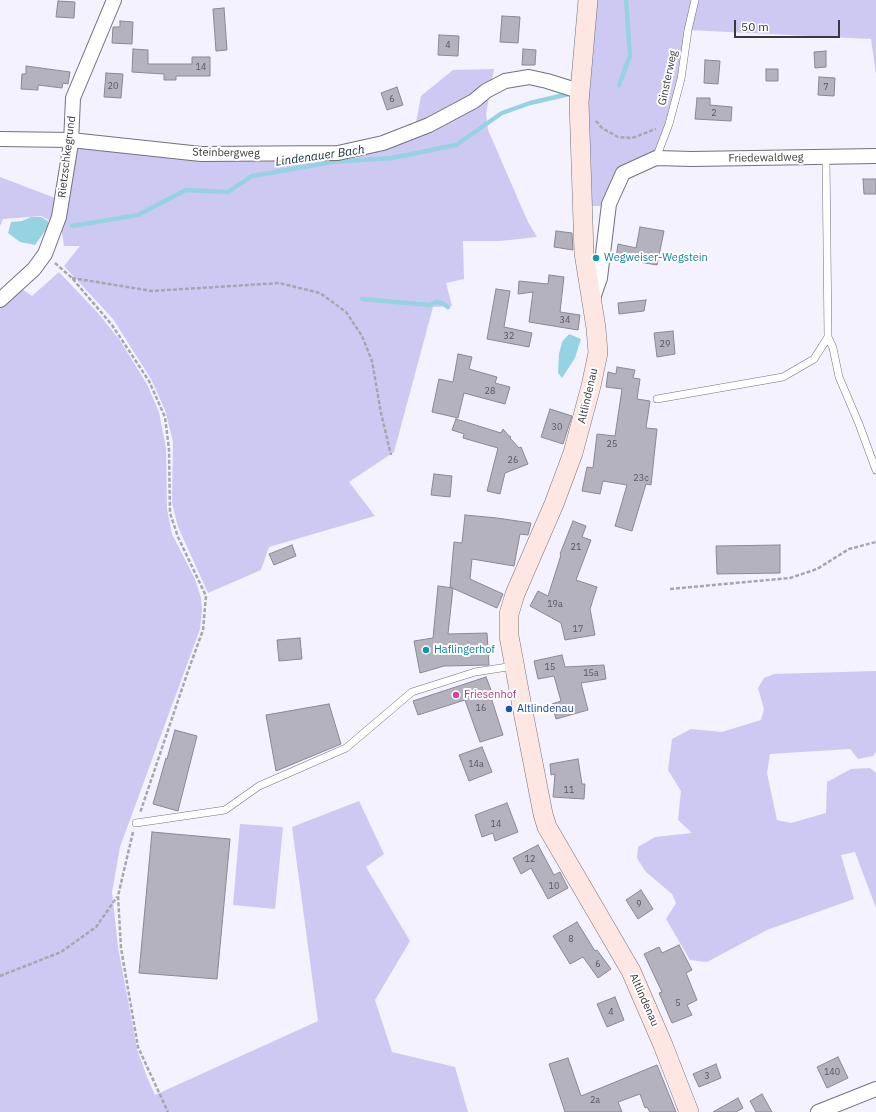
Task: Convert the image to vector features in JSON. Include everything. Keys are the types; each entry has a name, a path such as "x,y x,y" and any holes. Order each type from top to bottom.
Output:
{"street":[{"name":"Rietzschkegrund","path":"0,300 34,269 45,254 59,217 71,140 73,98 114,0"},
{"name":"Altlindenau","path":"588,0 579,96 584,253 596,328 598,353 591,386 573,453 554,504 515,594 509,614 509,636 543,814 547,827 631,971 663,1045 689,1112"},
{"name":"Steinbergweg","path":"0,139 71,140 201,154 338,153 383,142 429,125 505,81 529,77 547,81 579,96"},
{"name":"Friedewaldweg","path":"656,158 692,159 876,156"},
{"path":"591,301 600,278 609,204 623,173 656,158"},
{"path":"818,1112 876,1089"}],"lane":[{"name":"Ginsterweg","path":"656,158 669,124 681,79 688,30 695,0"},
{"path":"826,156 828,337 833,348 839,377 859,424 876,470"},
{"path":"657,399 782,377 814,359 828,337"},
{"path":"136,823 225,810 259,786 346,748 412,692 475,672 514,666"}],"path":[{"path":"579,96 602,128 618,136 632,138 669,124"},
{"path":"45,254 72,278 112,325 149,381 165,417 169,448 170,513 178,537 206,596 203,630 136,823 118,896 121,948 138,1047 168,1112"},
{"path":"72,278 152,291 279,283 320,293 346,312 362,336 372,361 381,413 391,455"},
{"path":"670,589 790,578 817,569 849,549 876,542"},
{"path":"0,976 61,952 96,927 118,896"}],"shaded area":[{"path":"593,0 876,0 876,74 871,39 688,30 681,79 656,158 618,169 601,206 586,206 584,101"},
{"path":"494,69 486,114 488,130 528,222 537,237 500,241 463,241 464,279 446,283 452,306 433,307 394,452 349,482 375,516 269,547 261,570 208,593 178,527 172,503 173,442 165,410 151,379 113,319 64,266 80,246 64,246 60,218 49,220 41,216 3,219 0,226 0,177 63,201 72,142 339,155 414,133 421,96 453,70"},
{"path":"59,272 97,312 119,339 147,384 159,412 166,448 167,509 172,534 195,579 201,598 202,610 200,629 120,847 112,892 118,947 137,1049 155,1095 318,1021 292,827 359,801 384,854 366,867 410,941 375,1000 392,1052 455,1067 468,1112 0,1112 0,306 19,287 32,296"},
{"path":"876,671 876,752 873,756 858,759 850,749 770,754 767,773 777,820 791,823 826,813 827,782 851,769 870,768 876,773 876,908 855,852 841,855 854,899 767,930 707,962 690,960 666,919 676,903 672,894 646,872 637,858 638,847 655,837 692,833 678,820 681,791 668,770 672,739 691,729 722,732 761,720 764,709 758,688 764,678 774,674"},
{"path":"240,824 283,827 275,909 233,905"}],"water":[{"path":"31,217 41,217 48,221 48,227 35,245 20,242 8,233 11,222 22,221"},
{"path":"569,334 581,339 575,358 562,378 558,373 559,354 562,342"}],"building":[{"path":"58,1 75,2 74,18 56,17"},
{"path":"224,8 227,50 216,51 213,9"},
{"path":"502,16 520,17 518,43 500,42"},
{"path":"120,21 133,22 132,44 112,43 113,27 120,27"},
{"path":"439,35 459,36 458,56 438,55"},
{"path":"133,49 148,50 148,64 192,64 192,57 210,57 210,76 176,76 176,80 164,80 164,74 132,72"},
{"path":"523,49 536,50 535,65 522,65"},
{"path":"826,51 826,67 815,68 814,52"},
{"path":"705,60 720,61 718,84 704,83"},
{"path":"26,66 70,72 68,84 63,83 62,88 38,85 38,90 21,89 22,74 26,74"},
{"path":"766,69 778,69 778,81 766,81"},
{"path":"106,73 123,74 121,98 104,97"},
{"path":"819,77 835,78 834,96 818,95"},
{"path":"397,87 403,105 387,110 381,93"},
{"path":"697,98 710,98 710,105 732,107 731,121 695,119"},
{"path":"863,179 876,179 876,194 864,194"},
{"path":"640,227 664,231 657,265 616,258 618,244 636,248"},
{"path":"556,231 572,233 573,250 554,247"},
{"path":"549,275 564,277 560,312 580,315 578,330 529,322 533,292 518,294 519,281 548,284"},
{"path":"496,289 510,291 504,327 532,333 529,347 487,339"},
{"path":"646,300 644,311 619,314 618,303"},
{"path":"673,331 675,354 657,357 654,333"},
{"path":"458,354 472,357 469,369 497,377 495,383 510,387 505,404 464,393 458,418 432,412 439,379 453,382"},
{"path":"617,367 635,370 633,378 640,379 637,399 650,401 646,428 657,429 651,485 646,484 632,531 615,526 627,485 603,481 600,494 582,491 587,467 593,468 597,434 615,436 622,389 606,387 608,372 616,374"},
{"path":"550,409 572,416 563,444 541,437"},
{"path":"456,419 501,433 503,429 519,448 521,447 528,464 505,473 500,494 487,491 498,448 463,438 464,434 452,430"},
{"path":"434,474 452,476 450,497 431,495"},
{"path":"465,515 531,523 528,535 520,534 514,566 472,559 470,579 503,594 497,608 450,587 454,542 462,543"},
{"path":"573,521 586,526 582,537 591,540 576,580 597,587 590,609 595,635 565,640 561,623 530,606 538,591 548,596 561,555 560,554"},
{"path":"292,545 296,556 274,565 269,554"},
{"path":"780,545 780,573 717,574 716,546"},
{"name":"Haflingerhof","path":"438,586 453,588 448,634 487,633 489,665 444,666 420,673 414,641 433,638"},
{"path":"300,638 302,659 279,661 277,640"},
{"path":"562,655 565,667 604,665 606,679 581,683 588,710 556,719 552,704 561,701 554,676 538,679 534,661"},
{"path":"486,677 503,735 480,742 465,700 418,715 413,701"},
{"path":"329,704 341,744 276,771 266,715"},
{"path":"175,730 197,736 178,811 153,804"},
{"path":"482,747 492,772 469,781 459,755"},
{"path":"578,759 582,784 585,784 584,799 553,797 555,774 551,775 550,764"},
{"path":"507,803 518,832 495,841 493,833 482,837 475,815"},
{"path":"152,832 230,839 217,979 139,973"},
{"path":"538,845 554,875 560,872 568,888 548,899 531,868 521,874 513,858"},
{"path":"641,890 653,909 638,919 626,900"},
{"path":"577,922 595,951 597,950 611,969 598,978 583,957 570,964 553,936"},
{"path":"679,945 692,970 686,973 697,1000 687,1005 692,1015 672,1023 659,993 662,992 644,954 659,947 662,953"},
{"path":"615,997 624,1020 607,1027 597,1004"},
{"path":"838,1057 848,1078 827,1088 817,1067"},
{"path":"568,1058 581,1096 657,1065 676,1112 650,1112 647,1107 645,1108 640,1094 618,1102 622,1112 565,1112 549,1064"},
{"path":"716,1064 721,1078 699,1087 693,1074"},
{"path":"762,1094 772,1112 756,1112 750,1101"},
{"path":"738,1098 743,1108 736,1112 713,1112"}],"waterway":[{"name":"Lindenauer Bach","path":"619,85 630,56 626,0"},
{"name":"Lindenauer Bach","path":"72,226 138,215 186,190 228,192 252,176 333,162 392,158 456,145 502,113 530,103 569,94"},
{"path":"362,299 429,305 436,302 442,303 448,307"}],"place":[{"name":"Wegweiser-Wegstein","path":"596,258"},
{"name":"Haflingerhof","path":"426,650"},
{"name":"Friesenhof","path":"456,695"},
{"name":"Altlindenau","path":"509,709"}]}
